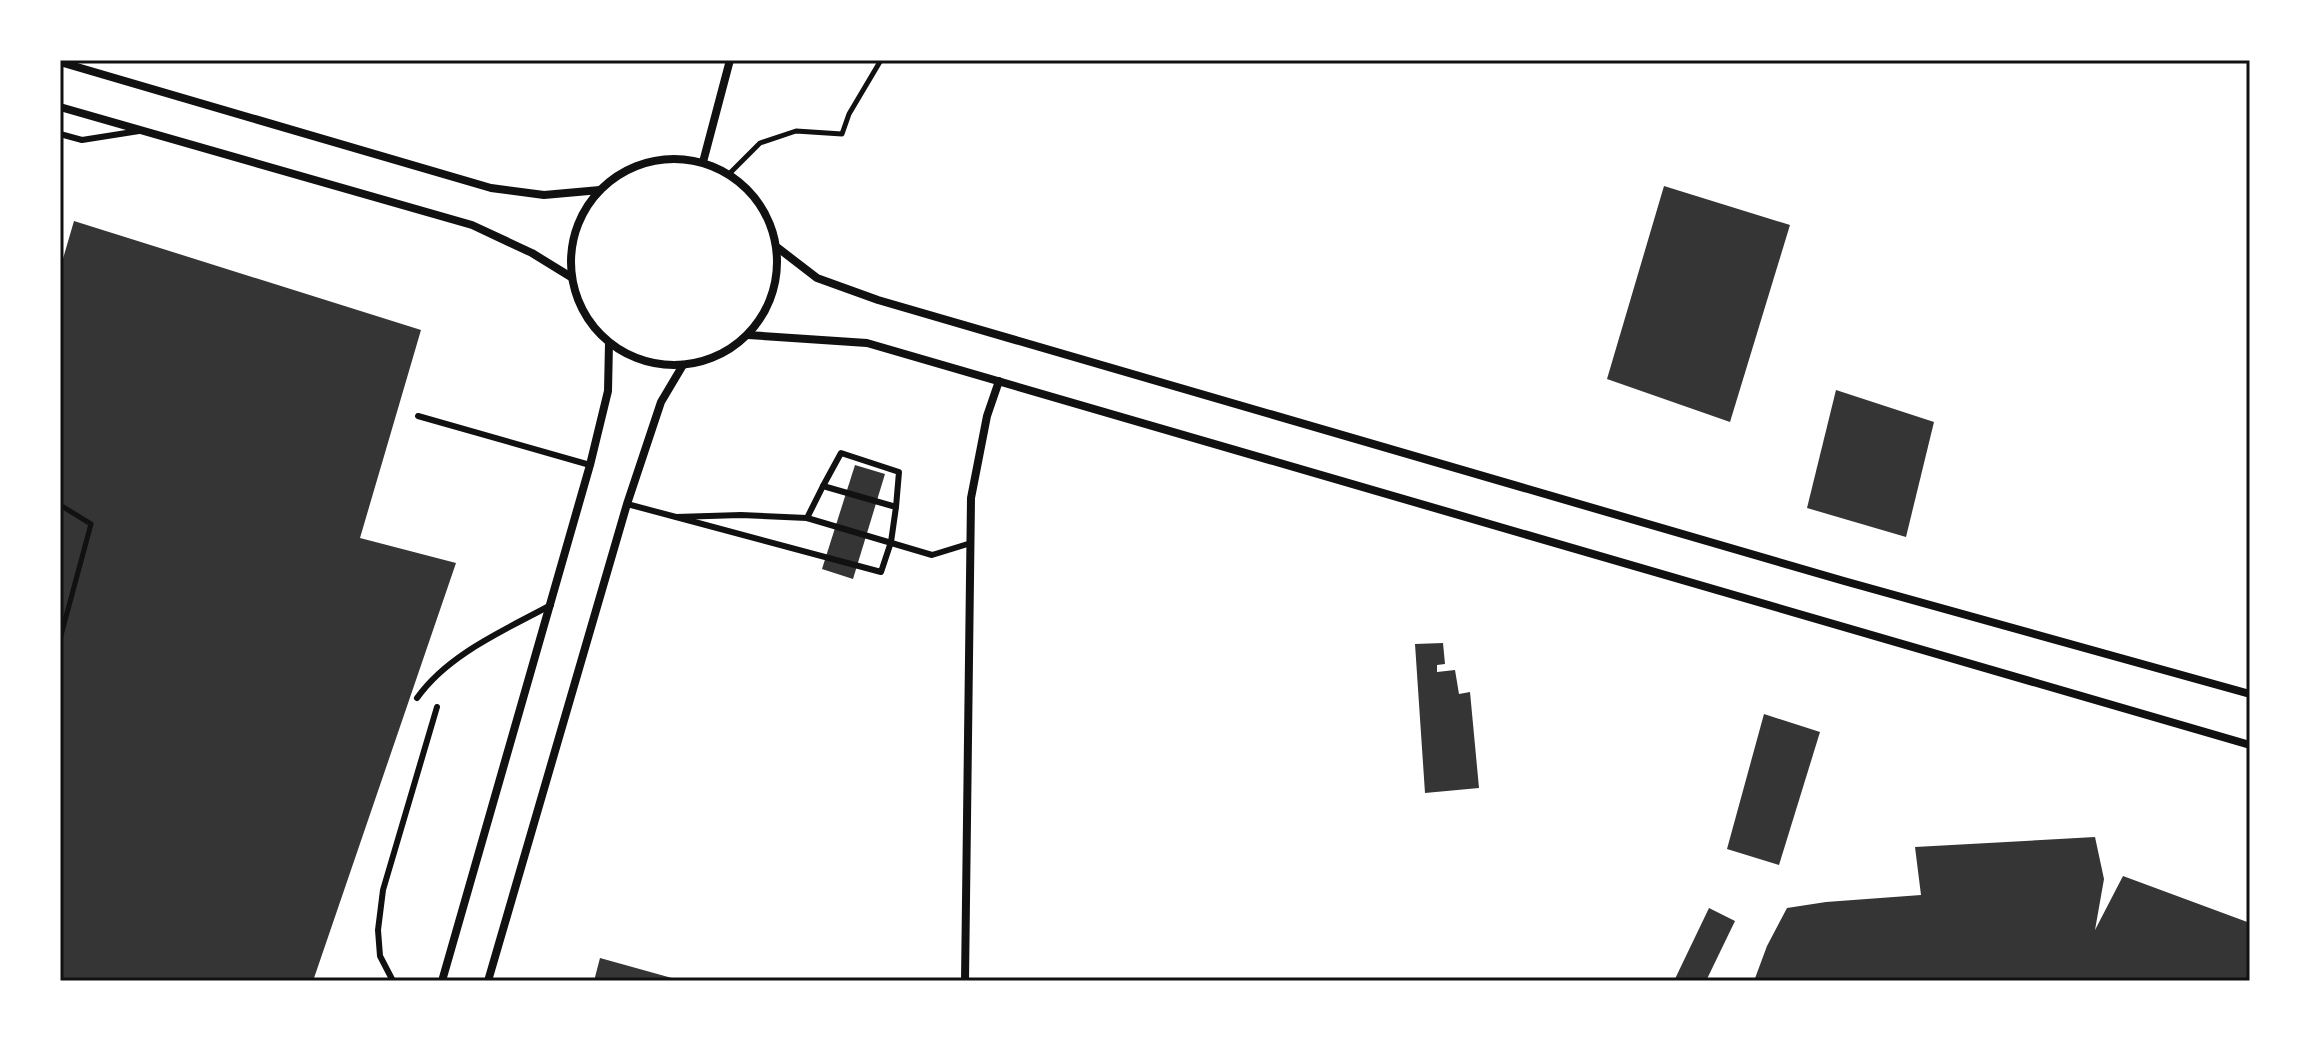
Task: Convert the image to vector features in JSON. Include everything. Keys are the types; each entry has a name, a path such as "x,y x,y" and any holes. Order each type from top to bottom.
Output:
{"street":[{"path":"703,162 730,60"},
{"path":"60,62 491,188 544,195 600,190"},
{"path":"60,107 472,225 532,253 571,277"},
{"path":"675,158 703,162 729,174 752,193 761,206 769,219 778,248 777,280 767,310 748,335 718,356 683,365 657,364 632,356 609,343 591,324 579,302 571,277 572,245 581,216 600,190 622,172 648,161 675,158"},
{"path":"778,248 817,278 878,300 1844,581 2250,694"},
{"path":"748,335 867,343 2250,745"},
{"path":"442,981 590,465 608,391 609,343"},
{"path":"488,981 627,504 661,402 683,365"},
{"path":"965,981 971,498 987,416 999,381"}],"lane":[{"path":"60,134 82,140 142,131"},
{"path":"418,416 590,465"},
{"path":"627,504 881,572 891,542 899,472 841,453 807,518"},
{"path":"823,486 896,507"},
{"path":"676,517 741,515 807,518 932,555 971,543"},
{"path":"417,698 429,681 457,659 551,605"},
{"path":"393,981 380,956 378,930 383,890 437,707"}],"path":[{"path":"729,174 760,143 796,131 842,134 849,114 881,60"},
{"path":"60,505 91,524 60,639"}],"building":[{"path":"1664,186 1790,225 1730,422 1607,379"},
{"path":"74,221 421,330 360,538 456,563 313,981 60,981 60,262"},
{"path":"1836,390 1934,422 1906,537 1807,508"},
{"path":"855,465 885,474 853,579 822,569"},
{"path":"1443,643 1445,664 1437,665 1437,672 1455,670 1459,694 1470,692 1479,788 1425,793 1415,644"},
{"path":"1764,714 1820,732 1779,865 1727,849"},
{"path":"2095,837 2104,879 2095,930 2123,876 2250,923 2250,981 1754,981 1767,946 1787,908 1921,895 1915,847"},
{"path":"1709,908 1735,921 1706,981 1674,981"},
{"path":"600,958 679,980 679,981 594,981"}]}
